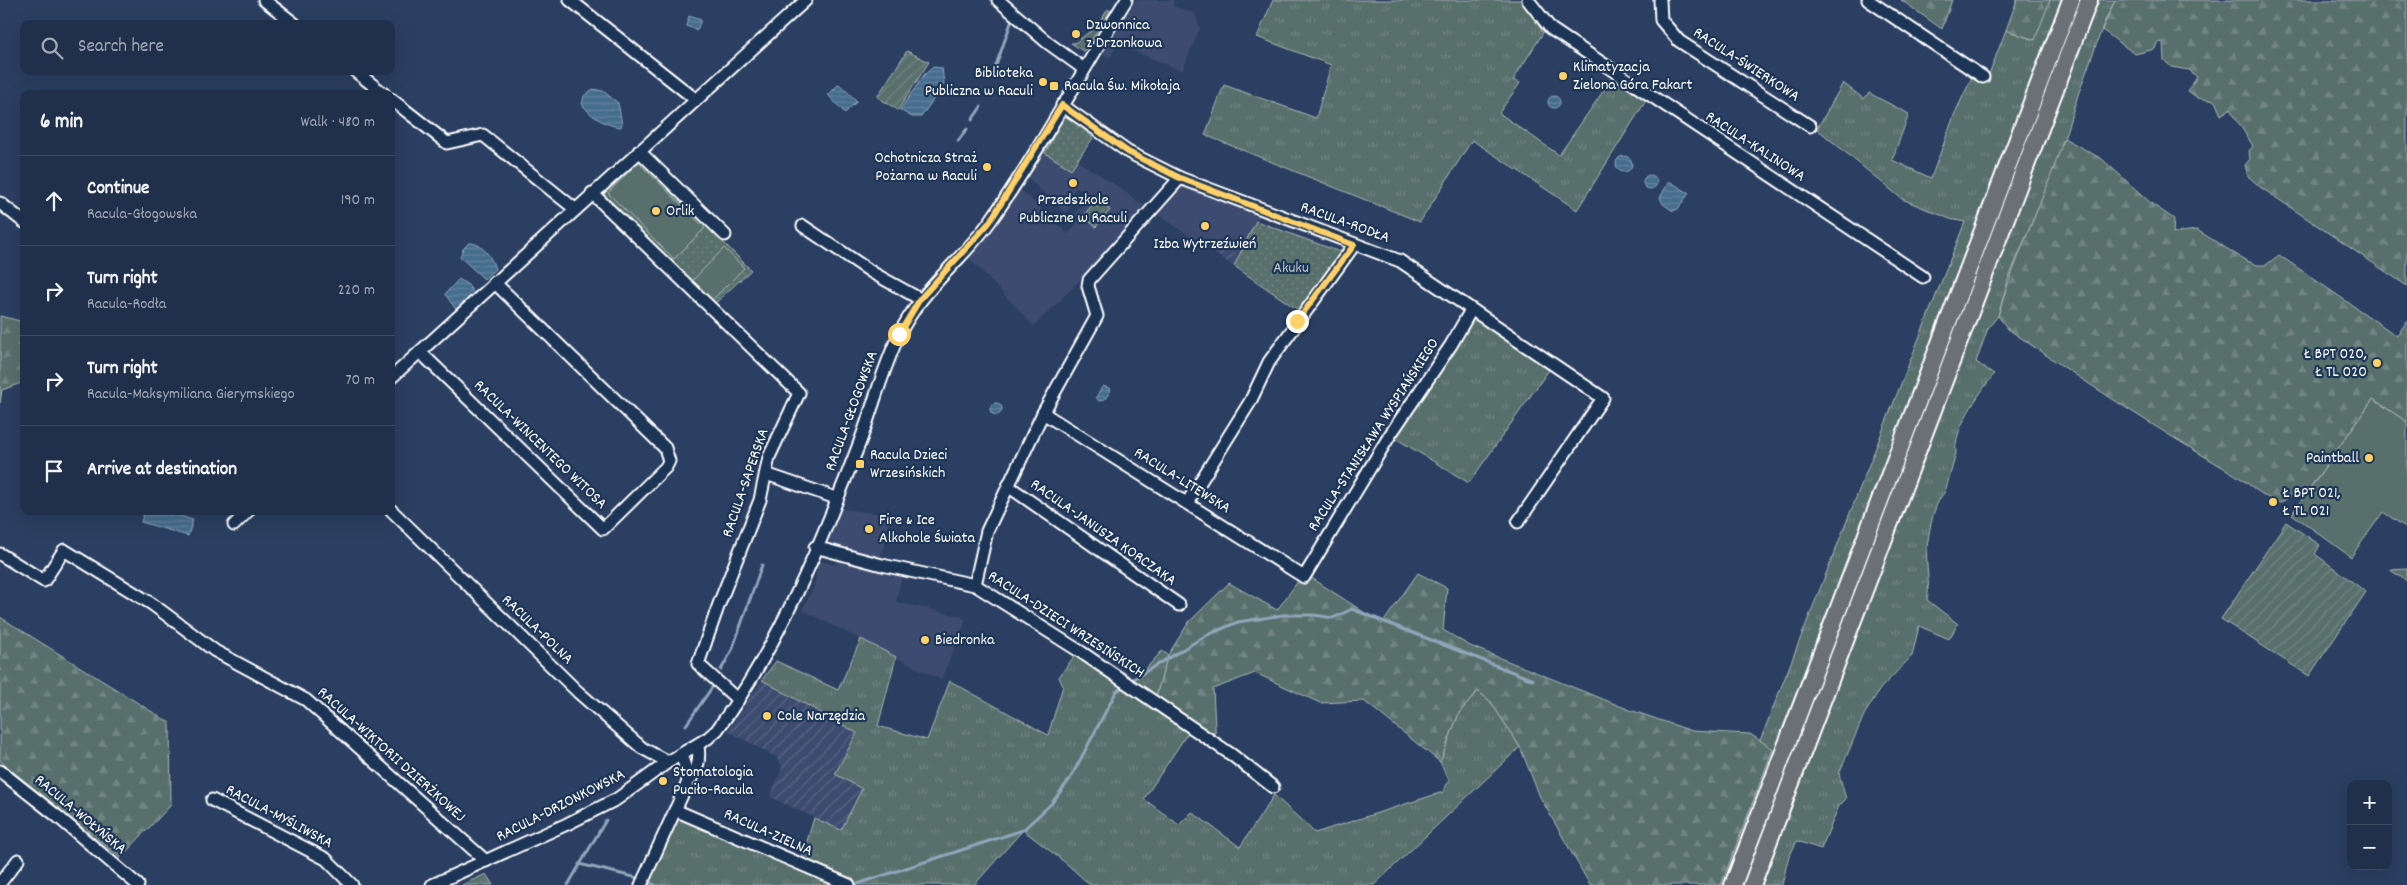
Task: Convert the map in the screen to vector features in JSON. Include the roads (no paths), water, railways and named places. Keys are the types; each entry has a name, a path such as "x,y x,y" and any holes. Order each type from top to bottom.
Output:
{"highway":[{"path":"1732,885 2071,0"},
{"path":"1752,885 2089,0"}],"street":[{"path":"264,0 289,20"},
{"path":"570,0 695,99"},
{"path":"395,374 494,282 806,0"},
{"path":"998,0 1048,43 1084,69"},
{"name":"RACULA-GŁOGOWSKA","path":"698,745 717,730 772,646 862,435 899,334 920,299 989,223 1126,0"},
{"name":"RACULA-KALINOWA","path":"1528,0 1551,29 1618,76 1923,277"},
{"name":"RACULA-ŚWIERKOWA","path":"1660,0 1661,20 1679,41 1810,126"},
{"path":"1868,0 1982,77"},
{"path":"360,75 379,90"},
{"path":"395,102 447,143 483,135 575,209"},
{"name":"RACULA-RODŁA","path":"1062,105 1128,152 1180,178 1400,261 1603,398 1518,522"},
{"path":"639,151 725,235"},
{"name":"RACULA-JANUSZA KORCZAKA","path":"975,585 987,532 1043,413 1097,316 1088,280 1180,178"},
{"name":"RACULA-SAPERSKA","path":"592,193 797,389 798,395 769,457 760,500 719,604 698,664 738,700"},
{"path":"0,203 20,219"},
{"path":"804,226 873,273 920,299"},
{"path":"1187,504 1250,402 1269,362 1354,245"},
{"name":"RACULA-WINCENTEGO WITOSA","path":"420,352 603,529 666,468 668,455 665,448 494,282"},
{"name":"RACULA-STANISŁAWA WYSPIAŃSKIEGO","path":"1304,577 1390,434 1451,345 1471,310"},
{"name":"RACULA-LITEWSKA","path":"1043,413 1304,577"},
{"path":"766,474 836,498"},
{"name":"RACULA-JANUSZA KORCZAKA","path":"1008,486 1179,605"},
{"name":"RACULA-POLNA","path":"395,514 578,692 642,748 668,762"},
{"path":"234,525 244,515"},
{"name":"RACULA-DZIECI WRZESIŃSKICH","path":"815,547 882,565 975,585 1081,652 1232,755 1273,787"},
{"name":"RACULA-WIKTORII DZIERŻKOWEJ","path":"0,554 44,581 64,550 152,604 215,651 306,700 486,861"},
{"path":"641,885 688,782 696,772 699,762 698,745"},
{"name":"RACULA-DRZONKOWSKA","path":"432,885 618,799 668,762 698,745"},
{"path":"681,755 687,772 688,782"},
{"name":"RACULA-WOŁYŃSKA","path":"0,771 57,816 138,885"},
{"name":"RACULA-MYŚLIWSKA","path":"212,800 326,859 352,885"},
{"name":"RACULA-ZIELNA","path":"675,810 848,885"},
{"path":"0,883 18,860"}],"waterway":[{"path":"993,74 1013,17"},
{"path":"972,120 981,107"},
{"path":"958,141 967,129"},
{"path":"721,670 732,650 762,565"},
{"path":"1130,681 1207,635 1238,622 1283,615 1314,615 1333,618 1352,609 1533,680"},
{"path":"686,725 713,686"},
{"path":"854,885 1023,830 1051,804 1070,779 1116,692 1124,686"},
{"path":"568,885 606,820"},
{"path":"579,864 638,878"},
{"path":"651,883 655,885"}],"place":[{"name":"Dzwonnica z Drzonkowa","path":"1076,34"},
{"name":"Klimatyzacja Zielona Góra Fakart","path":"1563,76"},
{"name":"Biblioteka Publiczna w Raculi","path":"1043,82"},
{"name":"Racula Św. Mikołaja","path":"1054,86"},
{"name":"Ochotnicza Straż Pożarna w Raculi","path":"987,167"},
{"name":"Przedszkole Publiczne w Raculi","path":"1073,183"},
{"name":"Orlik","path":"656,211"},
{"name":"Izba Wytrzeźwień","path":"1205,226"},
{"name":"Ł BPT 020, Ł TL 020","path":"2377,363"},
{"name":"Paintball","path":"2369,458"},
{"name":"Racula Dzieci Wrzesińskich","path":"860,464"},
{"name":"Ł BPT 021, Ł TL 021","path":"2273,502"},
{"name":"Fire & Ice Alkohole Świata","path":"869,529"},
{"name":"Biedronka","path":"925,640"},
{"name":"Cole Narzędzia","path":"767,716"},
{"name":"Stomatologia Puciło-Racula","path":"663,781"}],"park label":[{"name":"Akuku","path":"1291,268"}]}
